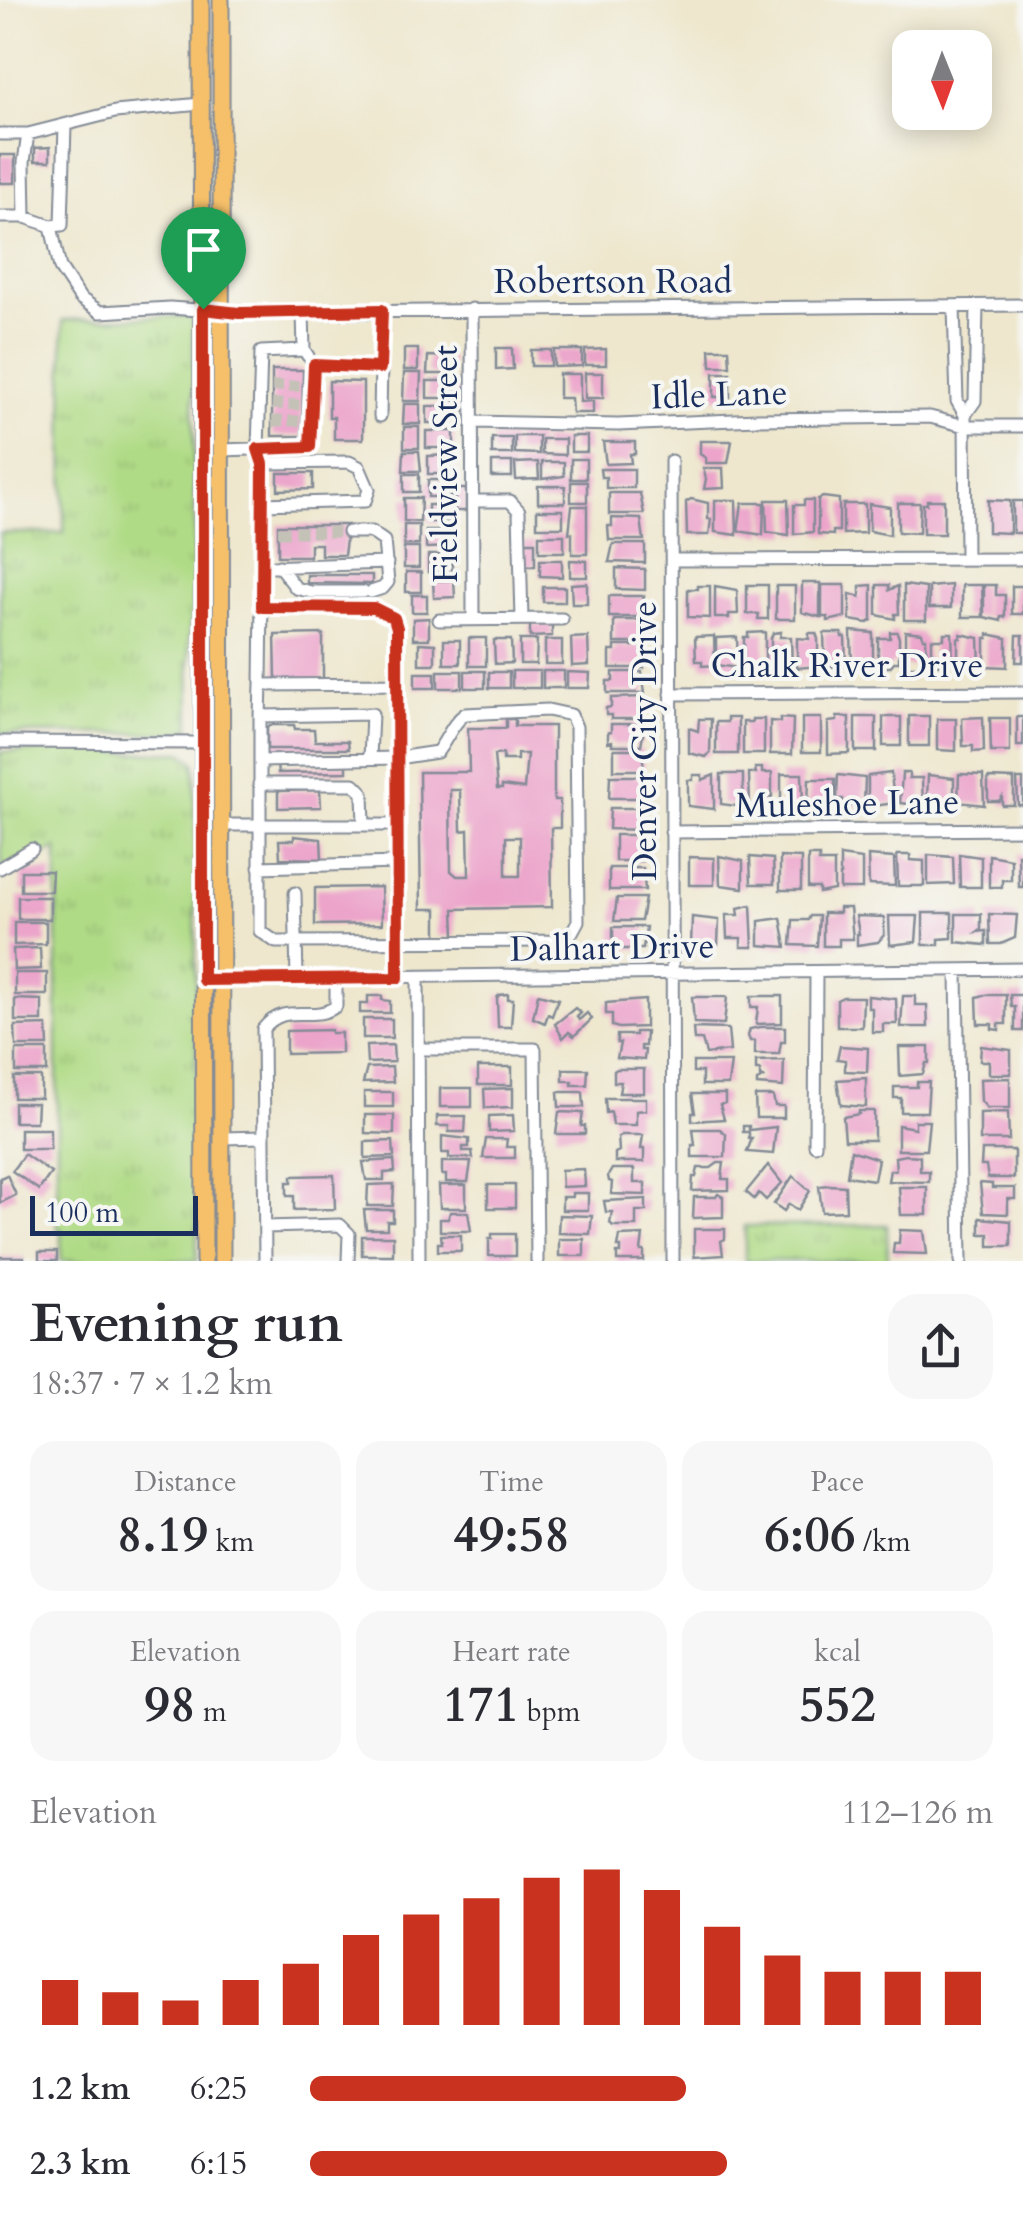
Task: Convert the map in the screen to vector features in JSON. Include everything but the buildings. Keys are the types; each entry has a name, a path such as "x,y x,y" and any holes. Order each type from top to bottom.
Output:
{"main road":[{"path":"201,0 204,1261"},
{"path":"221,0 222,1261"}],"street":[{"path":"0,134 28,134 114,112 201,104"},
{"path":"0,217 62,226 65,124"},
{"path":"24,218 28,134"},
{"name":"Robertson Road","path":"51,226 60,268 80,298 100,312 1023,306"},
{"path":"965,420 975,401 977,306"},
{"path":"954,307 956,401 965,420 966,559"},
{"name":"Fieldview Street","path":"472,309 473,620"},
{"path":"380,416 382,310"},
{"path":"221,450 310,447 306,421 314,365 304,350 303,312"},
{"path":"260,761 396,758 436,752 451,734 456,720 465,714 548,710 571,715 576,728 578,922 572,932 559,940 276,942 260,931 258,825 264,504 263,464 258,449 265,421 266,386 260,352 304,350"},
{"path":"314,365 380,368"},
{"name":"Idle Lane","path":"473,422 618,426 756,419 930,417 1023,426"},
{"name":"Denver City Drive","path":"672,461 672,1261"},
{"path":"263,464 349,462 359,467 370,490 365,501 264,504"},
{"path":"473,501 510,501 519,511 522,619"},
{"path":"263,532 278,532"},
{"path":"279,566 296,588 311,592 367,592 383,588 388,582 384,541 379,535 348,532"},
{"path":"672,560 1023,558"},
{"path":"263,567 386,563"},
{"path":"262,607 374,608 394,618 398,978"},
{"path":"440,620 562,619"},
{"path":"261,684 396,684"},
{"name":"Chalk River Drive","path":"671,694 1023,692"},
{"path":"260,716 372,714 370,758"},
{"path":"0,742 202,742"},
{"path":"260,784 354,784 363,793 364,825"},
{"path":"221,826 397,825"},
{"name":"Muleshoe Lane","path":"671,832 1023,829"},
{"path":"0,868 32,849"},
{"path":"259,866 397,864"},
{"path":"295,893 297,979"},
{"name":"Dalhart Drive","path":"203,980 1023,969"},
{"path":"957,970 961,1261"},
{"path":"816,972 816,1145"},
{"path":"265,1261 264,1029 272,1018 288,1012 327,1012 336,1006 336,978"},
{"path":"418,978 419,1261"},
{"path":"419,1048 534,1049 537,1261"},
{"path":"222,1138 264,1138"},
{"path":"265,1227 340,1225 349,1234 348,1261"}],"green space":[{"path":"190,316 195,578 189,639 190,728 178,733 0,734 0,533 64,533 63,320"},
{"path":"71,747 127,753 182,752 195,763 197,1261 61,1261 61,1229 57,1228 57,848 2,878 0,752"},
{"path":"887,1225 888,1261 745,1261 745,1226"}],"tunnel":[{"path":"272,386 303,386"},
{"path":"272,404 302,405"},
{"path":"272,421 302,421"},
{"path":"278,532 348,532"}],"route":[{"path":"203,309 222,313 382,310 380,368 314,365 310,447 258,449 263,464 262,607 374,608 394,618 397,628 398,978 203,980 203,309"}]}
